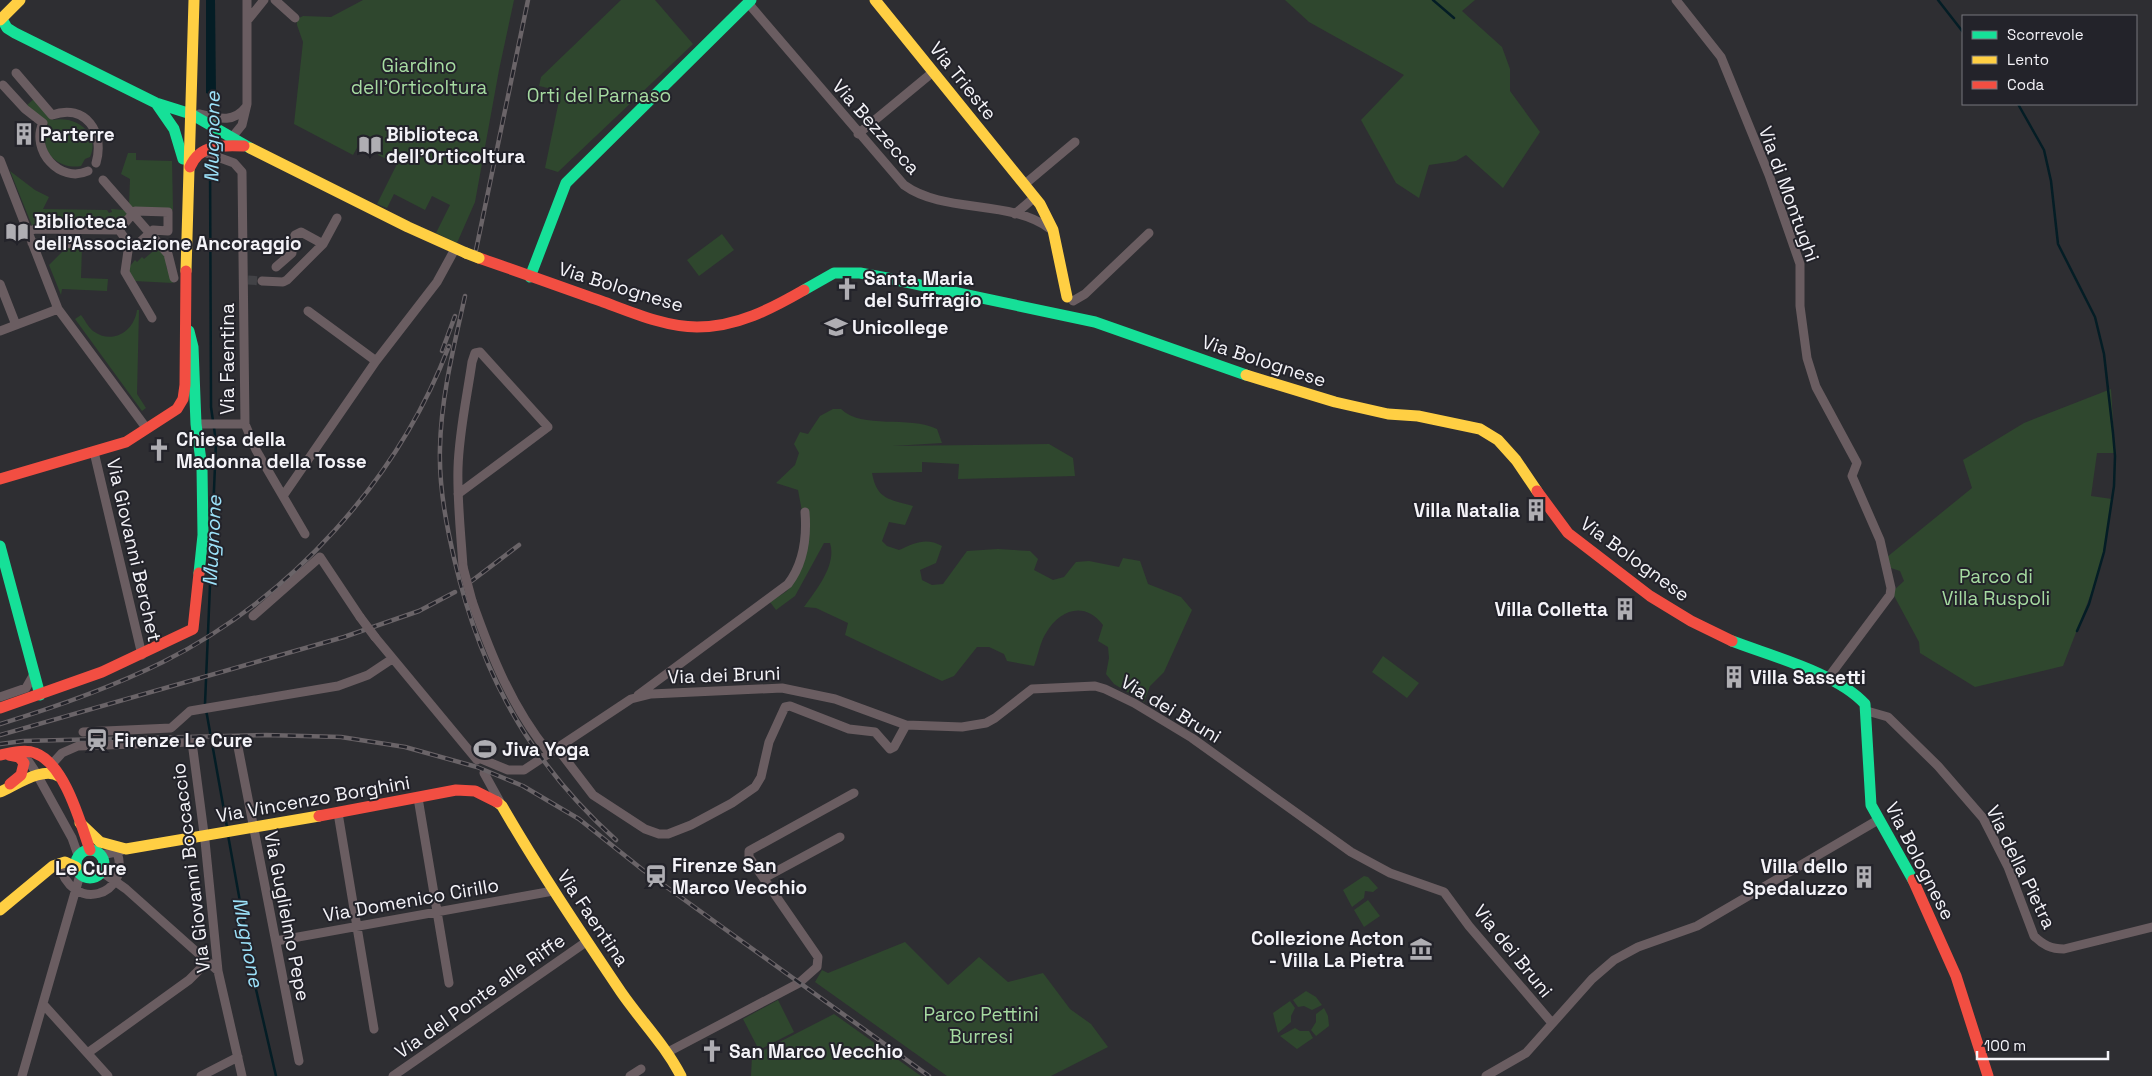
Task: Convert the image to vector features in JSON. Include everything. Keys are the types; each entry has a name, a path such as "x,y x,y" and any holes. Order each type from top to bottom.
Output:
{"main road":[{"path":"0,6 6,0"},
{"path":"2,25 6,0"},
{"path":"2,25 20,0"},
{"path":"0,479 126,442 177,409 183,399 186,319 187,181 194,58 194,0"},
{"name":"Via Trieste","path":"874,0 1035,197 1053,230 1072,301"},
{"path":"530,277 558,198 568,181 750,2"},
{"name":"Via Bolognese","path":"2,25 156,103 204,119 231,140 461,251 631,312 692,326 734,322 764,313 827,276 840,272 910,282 1089,320 1192,357 1325,399 1378,412 1418,416 1480,429 1498,440 1516,460 1556,519 1568,533 1650,596 1691,621 1734,641 1828,678 1856,694 1865,704 1869,793 1878,820 1911,875 1956,976 1988,1076"},
{"path":"156,103 169,118 178,135 187,181"},
{"path":"187,181 192,161 201,151 231,140"},
{"path":"1057,301 1072,301 1072,313 1063,314 1056,308 1057,301"},
{"name":"Via Bolognese","path":"1072,301 1089,320"},
{"path":"0,708 40,695 142,655 190,632 194,626 203,502 200,424 193,347 186,319"},
{"path":"0,546 40,695"},
{"path":"0,910 56,864 68,863 92,878 102,872 104,863 101,855 90,850 80,822 60,777 52,764 43,757 30,752 2,754"},
{"path":"0,792 17,780 22,772 24,763 19,757 2,754"},
{"path":"0,792 37,776 52,772 60,777"},
{"name":"Via Vincenzo Borghini","path":"121,851 466,790 487,796 502,806"},
{"name":"Via Faentina","path":"502,806 586,942 641,1021 668,1052 681,1076"},
{"path":"80,822 94,839 121,851"},
{"path":"78,871 78,855 90,850"}],"street":[{"path":"231,140 242,125 247,104 247,0"},
{"path":"247,21 264,0"},
{"path":"275,0 295,18"},
{"name":"Via di Montughi","path":"1676,0 1721,57 1769,175 1800,264 1800,306 1807,358 1816,387 1857,464 1852,476 1880,540 1889,570 1890,595 1828,678"},
{"name":"Via Bezzecca","path":"750,2 858,134 909,189 934,198 1036,219 1053,230"},
{"path":"16,72 52,114 65,112 74,114 91,124 100,144 96,164"},
{"path":"858,134 933,72"},
{"path":"3,85 22,106 43,123 40,141 41,148 51,162 65,173 79,174 88,171"},
{"path":"22,106 36,94"},
{"path":"204,119 234,117 240,114 247,104"},
{"path":"1025,184 1075,142"},
{"name":"Via Faentina","path":"201,151 231,162 241,169 243,180 246,280 245,424 256,450 305,534"},
{"path":"0,160 58,309 147,429"},
{"path":"103,180 151,232 168,254 174,278"},
{"path":"1015,214 1035,197"},
{"path":"119,230 133,213 168,212 168,230 151,232 139,243 129,244"},
{"path":"262,281 283,282 323,244 337,218"},
{"path":"28,232 36,228 119,230"},
{"path":"119,230 129,244 125,272 149,316 152,318"},
{"path":"276,268 292,253 292,243 295,234 301,232 323,244"},
{"path":"1072,301 1085,294 1149,233"},
{"path":"32,243 82,244"},
{"path":"284,496 376,361 461,251"},
{"path":"0,284 16,325"},
{"path":"0,331 58,309"},
{"path":"308,311 376,361"},
{"path":"458,494 548,427 480,352 475,353 473,358 462,425 458,467 458,494 463,567 472,601 501,678 523,717 549,753"},
{"path":"200,424 245,424"},
{"name":"Via Giovanni Berchet","path":"94,452 142,655"},
{"path":"631,699 781,591 788,584 801,558 806,533 805,512"},
{"path":"83,732 172,728 190,711 338,686 368,675 392,659 360,617 320,557 253,616"},
{"name":"Via dei Bruni","path":"392,659 476,759 516,771 529,768 631,699 652,694 697,690 790,689 835,699 906,725 962,727 986,723 1007,710 1032,689 1095,686 1105,689 1134,703 1192,738 1338,844 1390,873 1444,892 1470,926 1552,1023"},
{"path":"0,696 26,688 32,680 33,669"},
{"path":"558,748 593,795 645,829 659,834 668,834 691,825 732,803 755,787 761,777 769,742 785,706 790,689"},
{"path":"785,706 790,706 849,729 875,732 890,749 894,747 906,725"},
{"name":"Via della Pietra","path":"1866,711 1888,717 1938,766 1983,818 2008,867 2034,936 2042,944 2055,949 2064,949 2152,927"},
{"name":"Via Giovanni Boccaccio","path":"52,764 62,753 78,746 192,742 205,836 218,971 242,1076"},
{"name":"Via Guglielmo Pepe","path":"238,747 247,828 276,941 299,1061"},
{"path":"19,757 29,762 72,838 78,855"},
{"name":"Via Faentina","path":"484,773 502,806"},
{"path":"668,1052 800,983 818,967 818,957 749,856 749,851 854,793"},
{"path":"418,798 448,983"},
{"path":"338,813 374,1029"},
{"path":"1486,1076 1526,1053 1592,979 1623,955 1638,946 1697,926 1878,820"},
{"path":"764,878 840,837"},
{"path":"56,864 65,880 75,891 97,894 107,889 116,881 121,851 101,855"},
{"path":"22,1076 75,891 78,871"},
{"path":"102,872 116,881 218,971"},
{"name":"Via Domenico Cirillo","path":"276,941 553,891"},
{"name":"Via del Ponte alle Riffe","path":"393,1076 586,942"},
{"path":"89,1052 189,980 207,962"},
{"path":"43,1004 89,1052 108,1076"},
{"path":"201,1076 238,1057"},
{"path":"630,1076 641,1069"}],"green space":[{"name":"Giardino dell'Orticoltura","path":"363,0 514,0 475,202 457,243 436,233 450,205 432,196 425,210 394,194 387,208 377,204 397,164 378,155 383,145 378,140 364,135 353,155 294,124 303,42 297,25 297,19 303,16 331,17"},
{"name":"Orti del Parnaso","path":"621,0 655,0 693,44 558,172 545,168 561,91 539,86 541,77"},
{"path":"1285,0 1475,0 1462,11 1502,47 1510,69 1510,91 1540,132 1503,188 1466,155 1456,161 1429,165 1419,198 1396,183 1361,120 1404,75 1309,22"},
{"path":"35,98 53,120 70,120 89,133 92,140 90,157 85,159 81,166 69,166 58,162 49,153 45,141 48,125 27,105"},
{"path":"128,153 136,153 136,160 172,161 173,210 133,209 129,206 130,179 121,174"},
{"path":"10,171 35,190 49,197 43,209 107,210 109,213 112,212 111,209 124,210 129,215 112,229 33,228"},
{"path":"722,234 734,250 699,276 687,260"},
{"path":"62,246 82,246 81,278 108,279 107,291 62,289 61,295 49,265 65,249"},
{"path":"158,247 166,255 166,266 173,283 134,281 126,271 135,260 137,262 142,257 144,259"},
{"path":"137,310 139,310 137,394 146,408 142,411 75,319 81,315 93,331 107,337 114,336 121,334 132,325"},
{"name":"Parco di Villa Ruspoli","path":"2111,389 2115,453 2097,453 2091,496 2112,499 2103,554 2092,591 2063,666 1975,687 1920,653 1919,642 1892,592 1904,581 1900,571 1891,568 1887,557 1972,488 1963,460 2024,423"},
{"path":"833,409 841,409 861,419 926,425 937,429 942,443 892,446 1049,444 1073,458 1075,476 958,479 959,464 922,462 922,472 872,473 877,489 885,497 913,506 905,525 889,522 882,541 887,546 899,550 915,543 926,541 942,546 936,563 920,570 922,580 932,585 943,584 967,551 998,549 1030,551 1038,559 1034,570 1053,580 1064,577 1076,562 1089,561 1119,567 1123,558 1140,561 1148,584 1181,597 1192,610 1164,672 1150,686 1144,702 1114,684 1106,674 1109,658 1108,647 1098,641 1103,625 1096,617 1081,611 1065,614 1052,625 1042,641 1034,666 1007,661 1004,654 989,647 977,647 954,676 942,681 845,635 848,623 816,608 804,607 828,568 831,560 830,543 824,543 795,596 776,610 770,602 787,591 795,578 808,543 798,490 776,483 795,465 799,453 794,444 800,432 808,434 820,416"},
{"path":"1383,656 1419,683 1407,698 1372,672"},
{"path":"1364,876 1368,877 1378,888 1373,892 1365,891 1364,898 1352,907 1343,890"},
{"path":"1368,900 1380,916 1364,927 1354,910"},
{"name":"Parco Pettini Burresi","path":"905,942 948,985 979,957 1008,982 1043,973 1070,1009 1091,1024 1108,1047 1051,1076 947,1076 815,982 822,970 828,973"},
{"path":"1306,991 1316,997 1322,1005 1312,1010 1304,1006 1298,1007 1293,1000"},
{"path":"778,1000 794,1032 759,1050 743,1019"},
{"path":"1290,1001 1295,1008 1291,1016 1291,1022 1278,1033 1273,1013"},
{"path":"1324,1008 1328,1016 1329,1026 1316,1036 1311,1030 1316,1022 1316,1014"},
{"name":"Parco Pettini Burresi","path":"834,1014 921,1076 751,1076 752,1056"},
{"path":"1295,1028 1300,1031 1309,1031 1313,1038 1297,1049 1280,1036"}],"water":[{"path":"206,0 215,0 216,97 206,93"}],"waterway":[{"path":"1433,0 1454,18"},
{"path":"1938,0 1962,31"},
{"name":"Mugnone","path":"211,115 212,93"},
{"path":"2019,105 2044,150 2051,181 2058,244 2095,317 2104,354 2113,433 2115,456 2114,486 2104,552 2089,604 2077,631"},
{"name":"Mugnone","path":"210,158 211,407 216,442 205,704 227,827"},
{"name":"Mugnone","path":"228,835 255,985 276,1076"}],"tunnel":[{"path":"248,280 262,281"}],"railway":[{"path":"476,250 528,0"},
{"path":"465,296 445,391 440,448 443,503 459,580 472,623 506,702 553,774 616,840"},
{"path":"442,351 455,316"},
{"path":"0,724 83,696 163,662 210,636 255,604 296,569 335,530 370,488 401,443 427,395 449,346"},
{"path":"469,583 519,545"},
{"path":"0,735 344,637 419,611 455,592"},
{"path":"0,744 23,741 266,735 341,737 405,747 477,767 523,786 579,819 643,870 929,1076"}],"traffic: fast":[{"path":"530,277 566,183 751,0"},
{"path":"2,19 7,28 15,33 156,103 191,114 250,148"},
{"path":"156,103 174,129 183,159"},
{"path":"804,290 834,273 860,273 887,278 1095,322 1246,375"},
{"path":"189,331 193,347 196,424 202,468 203,535 199,573"},
{"path":"0,546 40,695"},
{"path":"1732,641 1821,674 1853,693 1865,704 1871,805 1913,880"},
{"path":"90,850 100,854 104,864 100,874 90,878 80,874 76,864 80,854 90,850"}],"traffic: slow":[{"path":"0,20 20,0"},
{"path":"186,271 194,0"},
{"path":"875,0 1040,204 1053,230 1067,297"},
{"path":"250,148 408,227 466,253"},
{"path":"466,253 479,258"},
{"path":"1246,375 1335,402 1388,414 1418,416 1480,429 1498,440 1516,460 1537,491"},
{"path":"0,792 30,777 47,773 60,777"},
{"path":"497,802 502,806 545,877 606,969 668,1054 681,1076"},
{"path":"80,823 100,842 126,849 319,816"},
{"path":"0,910 53,866 65,862 76,867"}],"traffic: jam":[{"path":"190,167 194,159 206,150 220,146 244,146"},
{"path":"479,258 648,318 685,326 712,326 740,320 779,304 804,290"},
{"path":"0,479 126,442 177,409 183,399 185,385 186,271"},
{"path":"1537,491 1568,533 1650,596 1691,621 1732,641"},
{"path":"0,708 102,672 193,629 199,573"},
{"path":"0,755 27,751 46,759 55,769 70,795 90,850"},
{"path":"9,755 19,757 24,763 21,775 10,784"},
{"path":"319,816 456,790 475,791 497,802"},
{"path":"1913,880 1956,976 1988,1076"}],"place":[{"name":"Parterre","path":"24,134"},
{"name":"Biblioteca dell'Orticoltura","path":"370,145"},
{"name":"Biblioteca dell'Associazione Ancoraggio","path":"17,232"},
{"name":"Santa Maria del Suffragio","path":"847,289"},
{"name":"Unicollege","path":"836,327"},
{"name":"Chiesa della Madonna della Tosse","path":"159,450"},
{"name":"Villa Natalia","path":"1536,510"},
{"name":"Villa Colletta","path":"1625,609"},
{"name":"Villa Sassetti","path":"1734,677"},
{"name":"Firenze Le Cure","path":"97,740"},
{"name":"Jiva Yoga","path":"485,749"},
{"name":"Firenze San Marco Vecchio","path":"656,876"},
{"name":"Villa dello Spedaluzzo","path":"1864,877"},
{"name":"Collezione Acton - Villa La Pietra","path":"1421,949"},
{"name":"San Marco Vecchio","path":"712,1051"}],"district":[{"name":"Le Cure","path":"91,868"}]}
